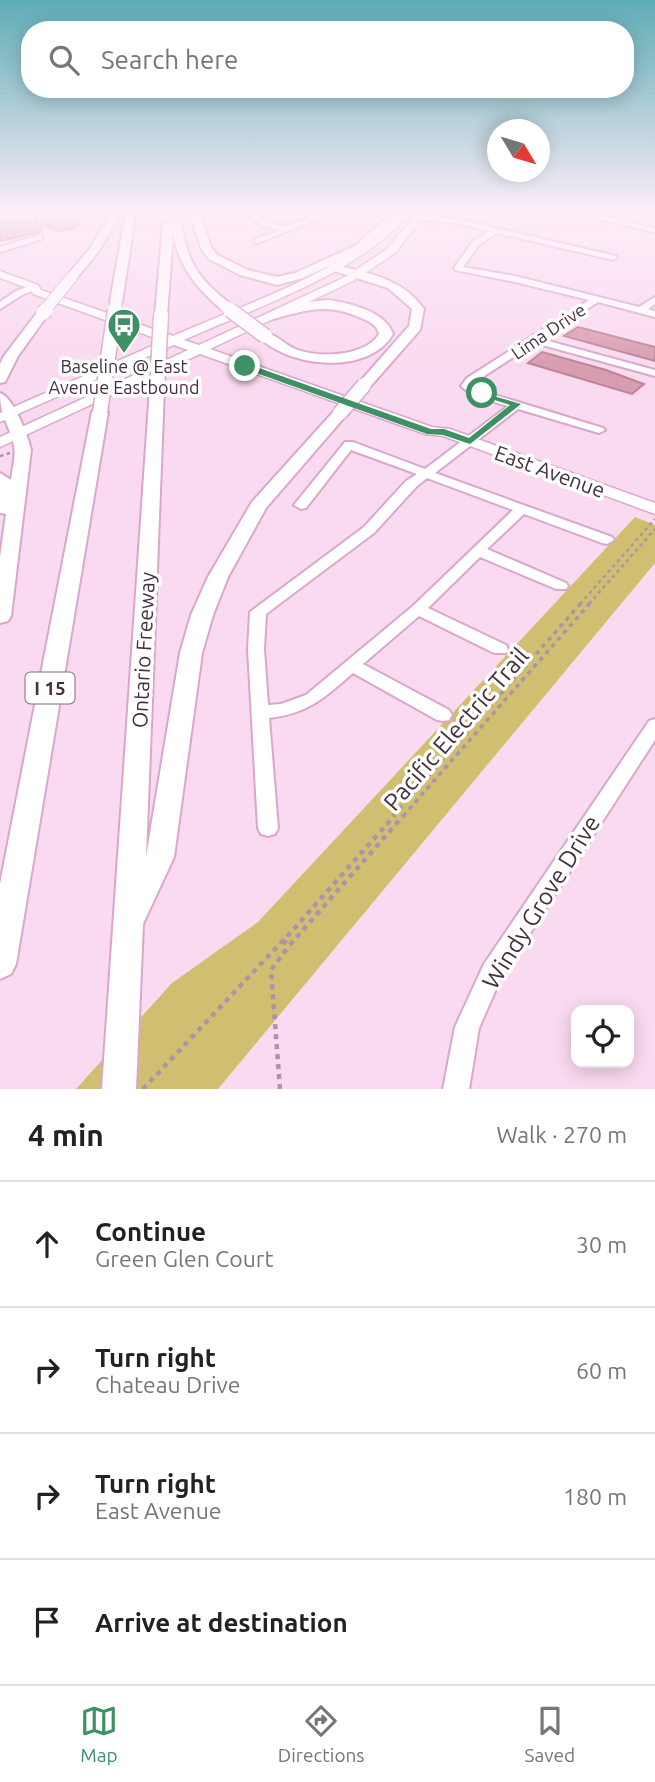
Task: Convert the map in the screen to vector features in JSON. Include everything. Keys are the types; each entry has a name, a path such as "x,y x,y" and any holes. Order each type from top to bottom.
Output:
{"highway":[{"path":"0,379 11,356 85,262"},
{"name":"I 15","path":"0,964 100,412 123,262"},
{"name":"Ontario Freeway","path":"119,1089 165,262"},
{"path":"184,262 205,288 225,306 292,352 324,358 367,351 385,338 386,329 380,323 338,304 310,303 269,316"},
{"path":"222,262 244,273 277,281 299,276 329,262"},
{"path":"128,922 160,857 191,653 212,589 236,541 258,506 404,341 415,327 418,318 414,302 403,291 335,268"},
{"path":"0,398 5,416 19,434 23,450 3,555"},
{"path":"0,478 6,485 0,616"}],"main road":[{"path":"5,416 345,262"},
{"path":"5,448 19,434 359,274 376,262"},
{"name":"East Avenue","path":"1,276 34,287 53,288 183,337"},
{"name":"East Avenue","path":"34,287 37,292 69,303 101,307 438,425 444,432 654,516"}],"street":[{"path":"462,262 458,268 655,314"},
{"path":"0,306 34,287"},
{"name":"Lima Drive","path":"517,404 466,386 471,380 597,299"},
{"path":"641,310 655,300"},
{"path":"534,340 655,373"},
{"path":"268,828 257,649 258,612 369,530 411,484 517,404 599,430"},
{"path":"301,505 349,445 607,540"},
{"path":"260,713 300,705 312,699 418,609 522,508"},
{"path":"479,551 561,586"},
{"path":"418,609 500,649"},
{"path":"351,666 443,715"},
{"name":"Windy Grove Drive","path":"456,1089 467,1027 492,972 655,726"}],"path":[{"path":"0,456 5,448"},
{"name":"Pacific Electric Trail","path":"143,1089 283,940 654,516"},
{"name":"Pacific Electric Trail","path":"279,1089 271,970 289,946 655,529"},
{"path":"283,940 289,946"}],"shaded area":[{"path":"635,517 655,525 655,563 218,1089 76,1089 172,983 258,922"}],"building":[{"path":"578,327 655,347 655,361 564,336"},
{"path":"542,352 644,384 632,394 528,363"}],"place":[{"name":"Baseline @ East Avenue Eastbound","path":"124,355"}],"route":[{"path":"245,366 430,432 444,432 470,441 517,404 482,393"}]}
